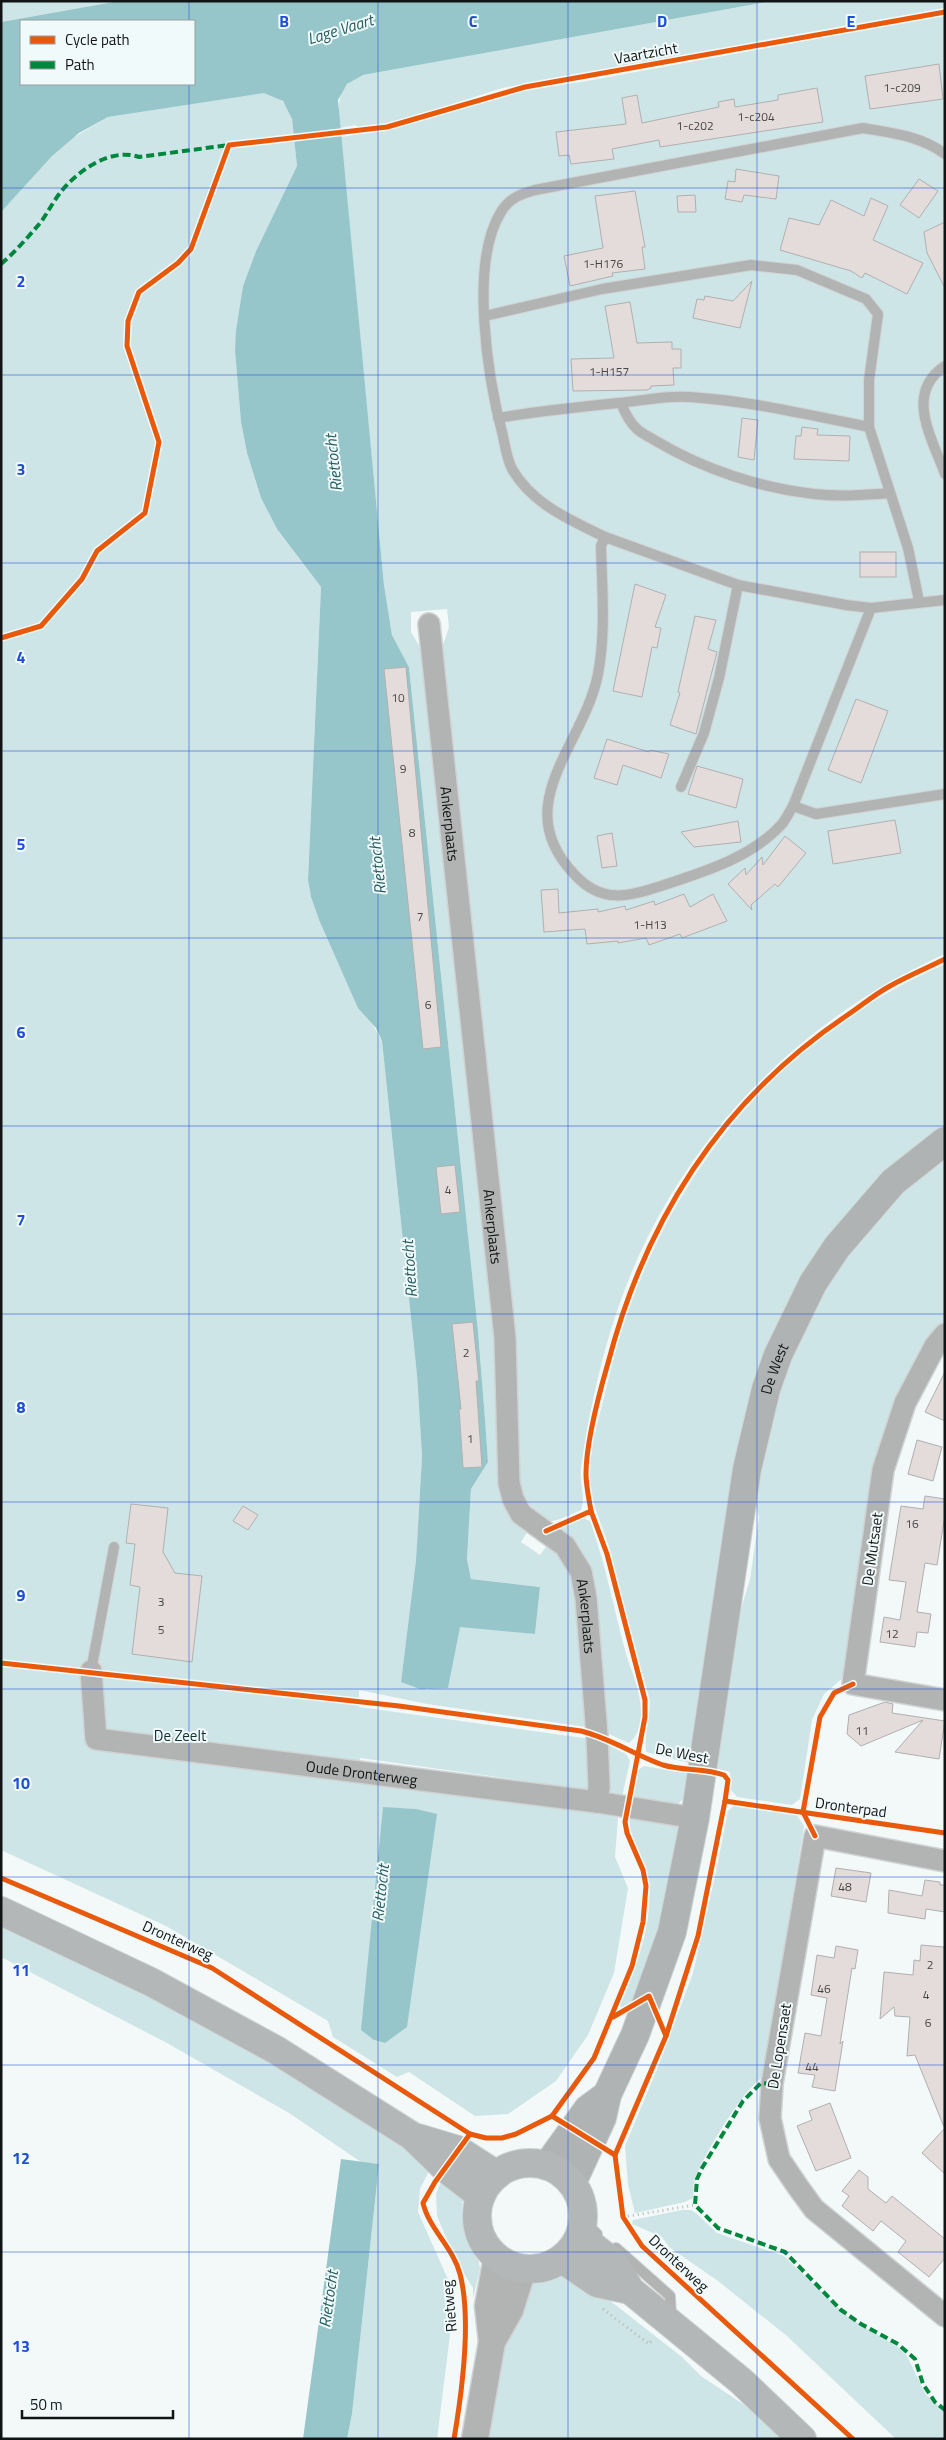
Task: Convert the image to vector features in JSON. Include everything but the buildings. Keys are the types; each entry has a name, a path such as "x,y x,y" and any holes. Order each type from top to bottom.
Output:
{"main road":[{"name":"De West","path":"572,2183 602,2118 606,2095 635,2035 672,1932 695,1818 747,1469 766,1389 778,1355 812,1282 837,1246 893,1182 945,1141"},
{"path":"1,1911 151,1982 251,2036 412,2136 458,2150 489,2186"},
{"name":"De West","path":"547,2166 588,2109 606,2095"},
{"path":"537,2164 547,2166 561,2173 572,2183 579,2194 581,2228 573,2249 562,2259 537,2269 523,2269 509,2265 497,2258 486,2245 479,2230 478,2213 489,2186 516,2165 537,2164"},
{"path":"581,2228 615,2264 630,2290 741,2381 802,2439"},
{"path":"562,2259 597,2282 630,2290"}],"street":[{"name":"Ankerplaats","path":"430,624 505,1338 509,1482 521,1514 565,1546 581,1572 586,1598 597,1735 599,1787 597,1802"},
{"name":"De Mutsaet","path":"945,1334 935,1346 905,1403 883,1470 853,1684 945,1700"},
{"name":"Oude Dronterweg","path":"91,1671 96,1739 597,1802 695,1818"},
{"name":"De Lopensaet","path":"945,1861 815,1836 772,2084 770,2118 779,2159 814,2209 945,2316"},
{"path":"475,2439 492,2342 488,2306 497,2258"},
{"path":"492,2342 510,2310 523,2269"}],"lane":[{"path":"945,154 936,147 906,135 863,128 519,195 508,202 500,213 491,234 486,264 484,316 488,364 498,418 511,467 523,486 544,504 573,522 605,537 738,585 871,608 919,601 945,600"},
{"path":"484,316 602,289 751,264 797,270 866,299 878,314 869,380 869,427 908,548 919,601"},
{"path":"945,366 932,374 922,394 924,415 945,474"},
{"path":"498,418 546,410 621,403 647,398 689,397 797,413 869,427"},
{"path":"621,403 625,415 637,430 672,451 705,466 774,488 815,494 856,496 890,493"},
{"path":"605,537 601,546 603,636 598,676 580,724 548,794 546,812 550,838 565,865 587,888 609,896 645,891 719,865 752,848 781,825 793,806 871,608"},
{"path":"681,787 704,733 719,678 738,585"},
{"path":"793,806 816,814 945,794"},
{"path":"91,1671 114,1547"},
{"name":"Dronterweg","path":"581,2228 670,2296 672,2323"}],"path":[{"path":"622,2209 625,2219 695,2205"}],"green space":[{"path":"1,1 119,1 1,22"},
{"path":"772,1 945,1 945,9 502,88 403,120 357,128 356,125 340,128 339,103 343,89 354,79 363,75"},
{"name":"De Zeelt","path":"945,15 945,954 884,986 827,1023 775,1066 729,1115 688,1168 653,1226 625,1288 604,1354 583,1455 581,1474 583,1500 581,1510 553,1521 542,1519 520,1498 441,651 449,627 447,609 411,612 411,632 427,659 497,1339 504,1451 529,1529 521,1542 540,1555 550,1541 574,1573 587,1727 427,1704 359,1690 359,1707 591,1739 589,1793 540,1783 360,1758 360,1783 592,1812 618,1818 615,1857 628,1888 614,1973 588,2035 556,2081 508,2114 475,2116 409,2072 397,2077 333,2037 328,2021 166,1926 1,1850 1,151 71,139 108,117 260,93 268,93 279,98 288,108 292,119 297,166 256,251 243,286 235,351 241,422 247,453 261,498 277,529 321,587 308,880 311,897 319,920 339,965 382,1041 417,1375 422,1456 416,1560 401,1682 428,1690 460,1626 535,1634 540,1587 471,1579 467,1559 471,1489 488,1462 478,1331 409,667 392,635 384,585 341,137 393,129 527,90 587,81","holes":["383,1808 416,1809 385,2043 374,2040"]},
{"path":"945,964 945,1129 794,1292 692,1764 646,1752 650,1701 610,1550 594,1505 590,1478 591,1454 596,1429 628,1313 654,1249 687,1188 726,1132 772,1081 824,1036 881,996"},
{"path":"945,1154 945,1319 912,1371 844,1677 824,1694 812,1720 800,1799 792,1805 737,1797 731,1790 730,1772 711,1767 730,1646 750,1579 759,1517 753,1492 757,1466 801,1321 886,1202"},
{"path":"583,1518 590,1521 596,1538 626,1654 640,1698 640,1725 635,1737 629,1743 604,1732 593,1620 556,1530"},
{"path":"604,1743 626,1754 630,1761 622,1797 613,1795 607,1788"},
{"path":"644,1766 690,1774 686,1797 676,1805 633,1799 638,1770"},
{"path":"735,1805 797,1815 804,1826 763,2077 745,2095 724,2124 706,2155 695,2179 693,2198 685,2202 635,2213 628,2185 625,2146 660,2062 693,1973 728,1811"},
{"path":"630,1814 673,1821 682,1831 668,1898 641,1989 636,1992 632,2002 622,2008 620,2006 639,1957 644,1938 649,1902 646,1868 630,1829"},
{"path":"1,1922 219,2032 356,2112 432,2165 420,2189 418,2212 455,2295 437,2439 347,2439 352,2414 379,2164 361,2162 289,2113 167,2043 1,1957"},
{"path":"443,2176 463,2194 462,2216 476,2244 480,2269 473,2298 473,2288 455,2259 437,2216 436,2194"},
{"path":"682,2210 691,2210 717,2233 784,2256 848,2317 898,2347 907,2356 926,2395 945,2412 945,2439 896,2439 787,2336 718,2281 669,2247 662,2237 632,2224 633,2220"},
{"path":"557,2271 581,2278 682,2357 701,2376 761,2416 787,2439 484,2439 499,2354 516,2300 538,2275"}],"water":[{"path":"119,1 772,1 363,75 347,84 338,100 384,585 392,635 409,667 478,1331 488,1462 471,1489 467,1559 471,1579 540,1587 535,1634 460,1627 448,1688 420,1689 401,1682 416,1560 422,1456 417,1375 382,1041 376,1028 358,1008 319,920 311,897 308,880 321,587 277,529 261,498 247,453 241,422 235,351 243,286 256,251 297,166 292,119 283,101 264,93 108,117 79,133 52,156 1,212 1,22"},
{"name":"Riettocht","path":"383,1807 416,1809 437,1814 407,2027 385,2043 374,2040 361,2030"},
{"name":"Riettocht","path":"341,2159 379,2164 352,2414 347,2439 303,2439"}],"marked path":[{"path":"1,264 41,222 57,196 67,185 95,163 117,155 139,157 229,145"},
{"path":"772,2084 761,2083 743,2101 702,2168 697,2179 695,2205 718,2228 785,2252 841,2310 861,2324 898,2344 915,2359 923,2384 935,2402 945,2410"}],"cycle path":[{"name":"Vaartzicht","path":"1,638 41,626 82,579 97,551 145,513 159,442 127,346 128,321 139,292 178,263 191,249 229,145 387,127 525,87 945,12"},
{"path":"591,1511 586,1479 588,1447 597,1403 624,1310 644,1259 667,1212 695,1167 726,1124 762,1085 802,1049 884,989 945,959"},
{"path":"1,1878 212,1968 470,2134 486,2138 502,2138 516,2134 552,2116 594,2058 632,1966 643,1922 646,1886 643,1870 627,1833 625,1822 645,1717 645,1700 607,1554 591,1511 546,1531"},
{"path":"1,1663 399,1706 581,1731 602,1738 663,1765 709,1771 724,1775 728,1780 725,1801 698,1936 666,2036 615,2155"},
{"path":"815,1836 803,1812 820,1717 834,1693 853,1684"},
{"name":"Dronterpad","path":"725,1801 945,1833"},
{"path":"613,2017 649,1996 666,2036"},
{"path":"552,2116 615,2155 623,2217 642,2246 853,2439"},
{"name":"Rietweg","path":"454,2439 464,2356 464,2292 457,2264 430,2221 423,2203 435,2182 470,2134"}],"water label":[{"name":"Lage Vaart","path":"340,29"}]}
